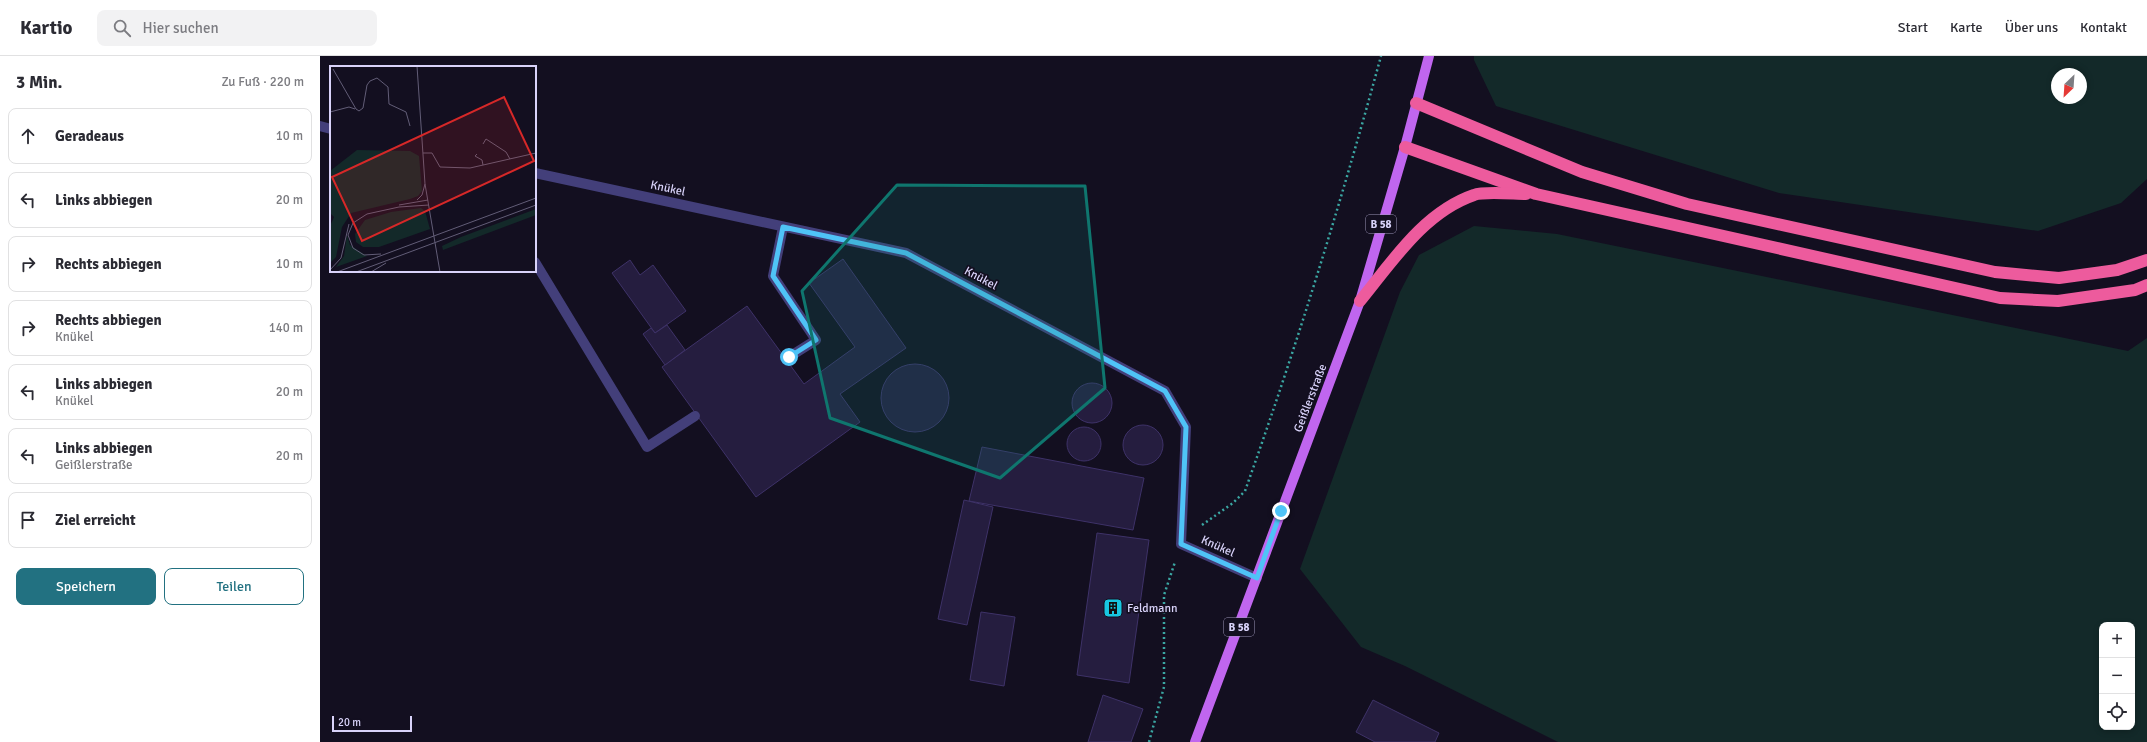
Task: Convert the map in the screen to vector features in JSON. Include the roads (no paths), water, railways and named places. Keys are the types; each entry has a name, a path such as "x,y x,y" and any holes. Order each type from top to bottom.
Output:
{"highway":[{"path":"1416,103 1582,172 1687,204 1995,272 2059,278 2117,270 2147,260"},
{"path":"1405,146 1536,194 2000,298 2058,301 2135,290 2147,285"},
{"path":"1360,301 1404,248 1435,215 1475,194 1536,194"}],"main road":[{"name":"Geißlerstraße","path":"1195,742 1360,301 1405,146 1429,56"}],"lane":[{"path":"320,126 330,129"},
{"name":"Knükel","path":"536,173 906,253 1165,391 1186,427 1181,544 1257,578"},
{"path":"783,227 773,276 816,340 789,357"},
{"path":"536,264 647,447 695,416"}],"place":[{"name":"Feldmann","path":"1113,608"}]}
